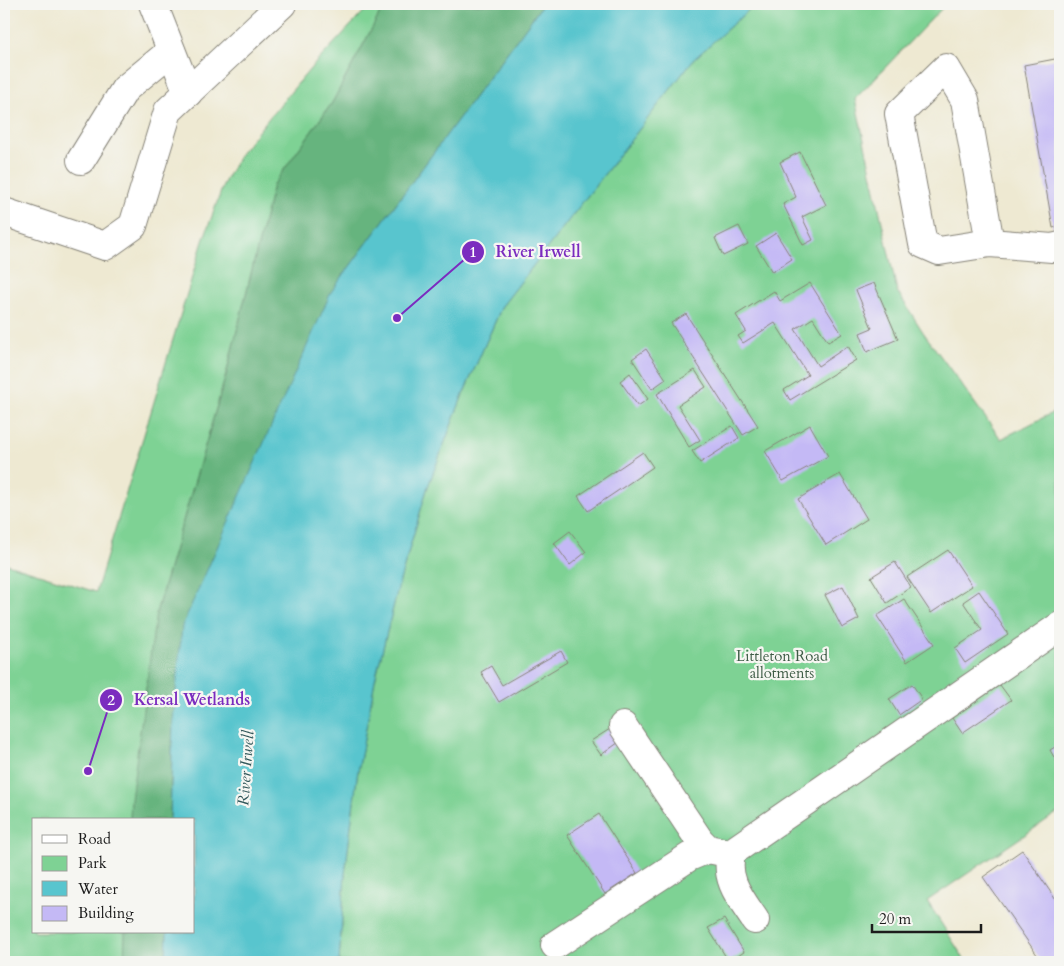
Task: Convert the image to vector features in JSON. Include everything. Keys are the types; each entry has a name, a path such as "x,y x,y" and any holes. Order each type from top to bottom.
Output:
{"lane":[{"path":"153,4 188,93"},
{"path":"4,212 105,246 133,226 168,111 282,4"},
{"path":"81,160 125,89 171,51"},
{"path":"990,244 965,100 946,68 899,114 923,244 938,251 990,244 1060,246"},
{"path":"555,946 689,857 720,850 1060,626"},
{"path":"623,726 700,841 720,850 728,862 730,877 755,920"}],"green space":[{"path":"371,4 385,4 332,103 273,185 226,375 156,613 182,626 173,721 170,818 32,818 32,934 167,934 166,962 4,962 4,563 96,592 203,241 224,183 240,154 311,68"},
{"path":"385,4 543,4 331,292 173,721 170,818 130,818 156,613 226,375 273,185 332,103"},
{"name":"Littleton Road allotments","path":"755,4 946,4 855,99 897,291 923,332 1001,439 1060,409 1060,811 927,901 966,962 339,962 345,874 357,777 375,680 399,584 427,489 462,397 502,306 693,60"},
{"path":"125,934 167,934 166,962 124,962"}],"water":[{"path":"543,4 755,4 693,60 502,306 462,397 427,489 399,584 375,680 357,777 345,874 339,962 166,962 167,934 195,934 195,818 170,818 173,721 182,626 331,292"}],"building":[{"path":"1060,58 1060,226 1053,228 1024,65"},
{"path":"800,152 826,205 802,217 813,240 803,245 783,204 796,197 780,162"},
{"path":"739,226 748,244 723,256 715,238"},
{"path":"776,233 792,259 772,272 756,246"},
{"path":"810,283 842,334 828,342 813,318 795,329 818,366 848,346 856,360 790,400 784,390 808,375 775,323 743,343 738,336 746,331 736,315 774,291 780,301"},
{"path":"874,283 898,339 867,352 860,333 872,328 856,290"},
{"path":"686,314 758,426 743,435 671,323"},
{"path":"646,349 666,379 652,389 632,359"},
{"path":"695,370 706,387 678,405 700,440 689,447 657,394"},
{"path":"630,373 648,399 638,406 620,381"},
{"path":"810,425 828,456 783,481 765,451"},
{"path":"732,426 739,438 700,463 692,451"},
{"path":"643,452 653,467 588,511 578,496"},
{"path":"840,474 867,519 826,545 798,499"},
{"path":"570,531 586,552 570,565 554,543"},
{"path":"948,550 972,586 931,613 907,577"},
{"path":"895,562 911,587 887,603 871,577"},
{"path":"843,586 859,619 842,628 825,595"},
{"path":"979,591 1008,634 965,663 955,648 982,630 963,602"},
{"path":"904,599 934,644 907,662 877,616"},
{"path":"561,651 567,662 499,702 481,672 491,666 502,685"},
{"path":"912,684 922,699 899,715 889,699"},
{"path":"1000,685 1011,700 962,733 952,718"},
{"path":"613,727 622,740 601,755 591,741"},
{"path":"1060,744 1060,768 1050,750"},
{"path":"599,814 637,873 605,894 567,835"},
{"path":"1022,850 1060,906 1060,962 1042,962 983,877"},
{"path":"724,919 744,952 729,962 708,928"}],"place":[{"name":"River Irwell","path":"397,318"},
{"name":"Kersal Wetlands","path":"88,771"}]}
